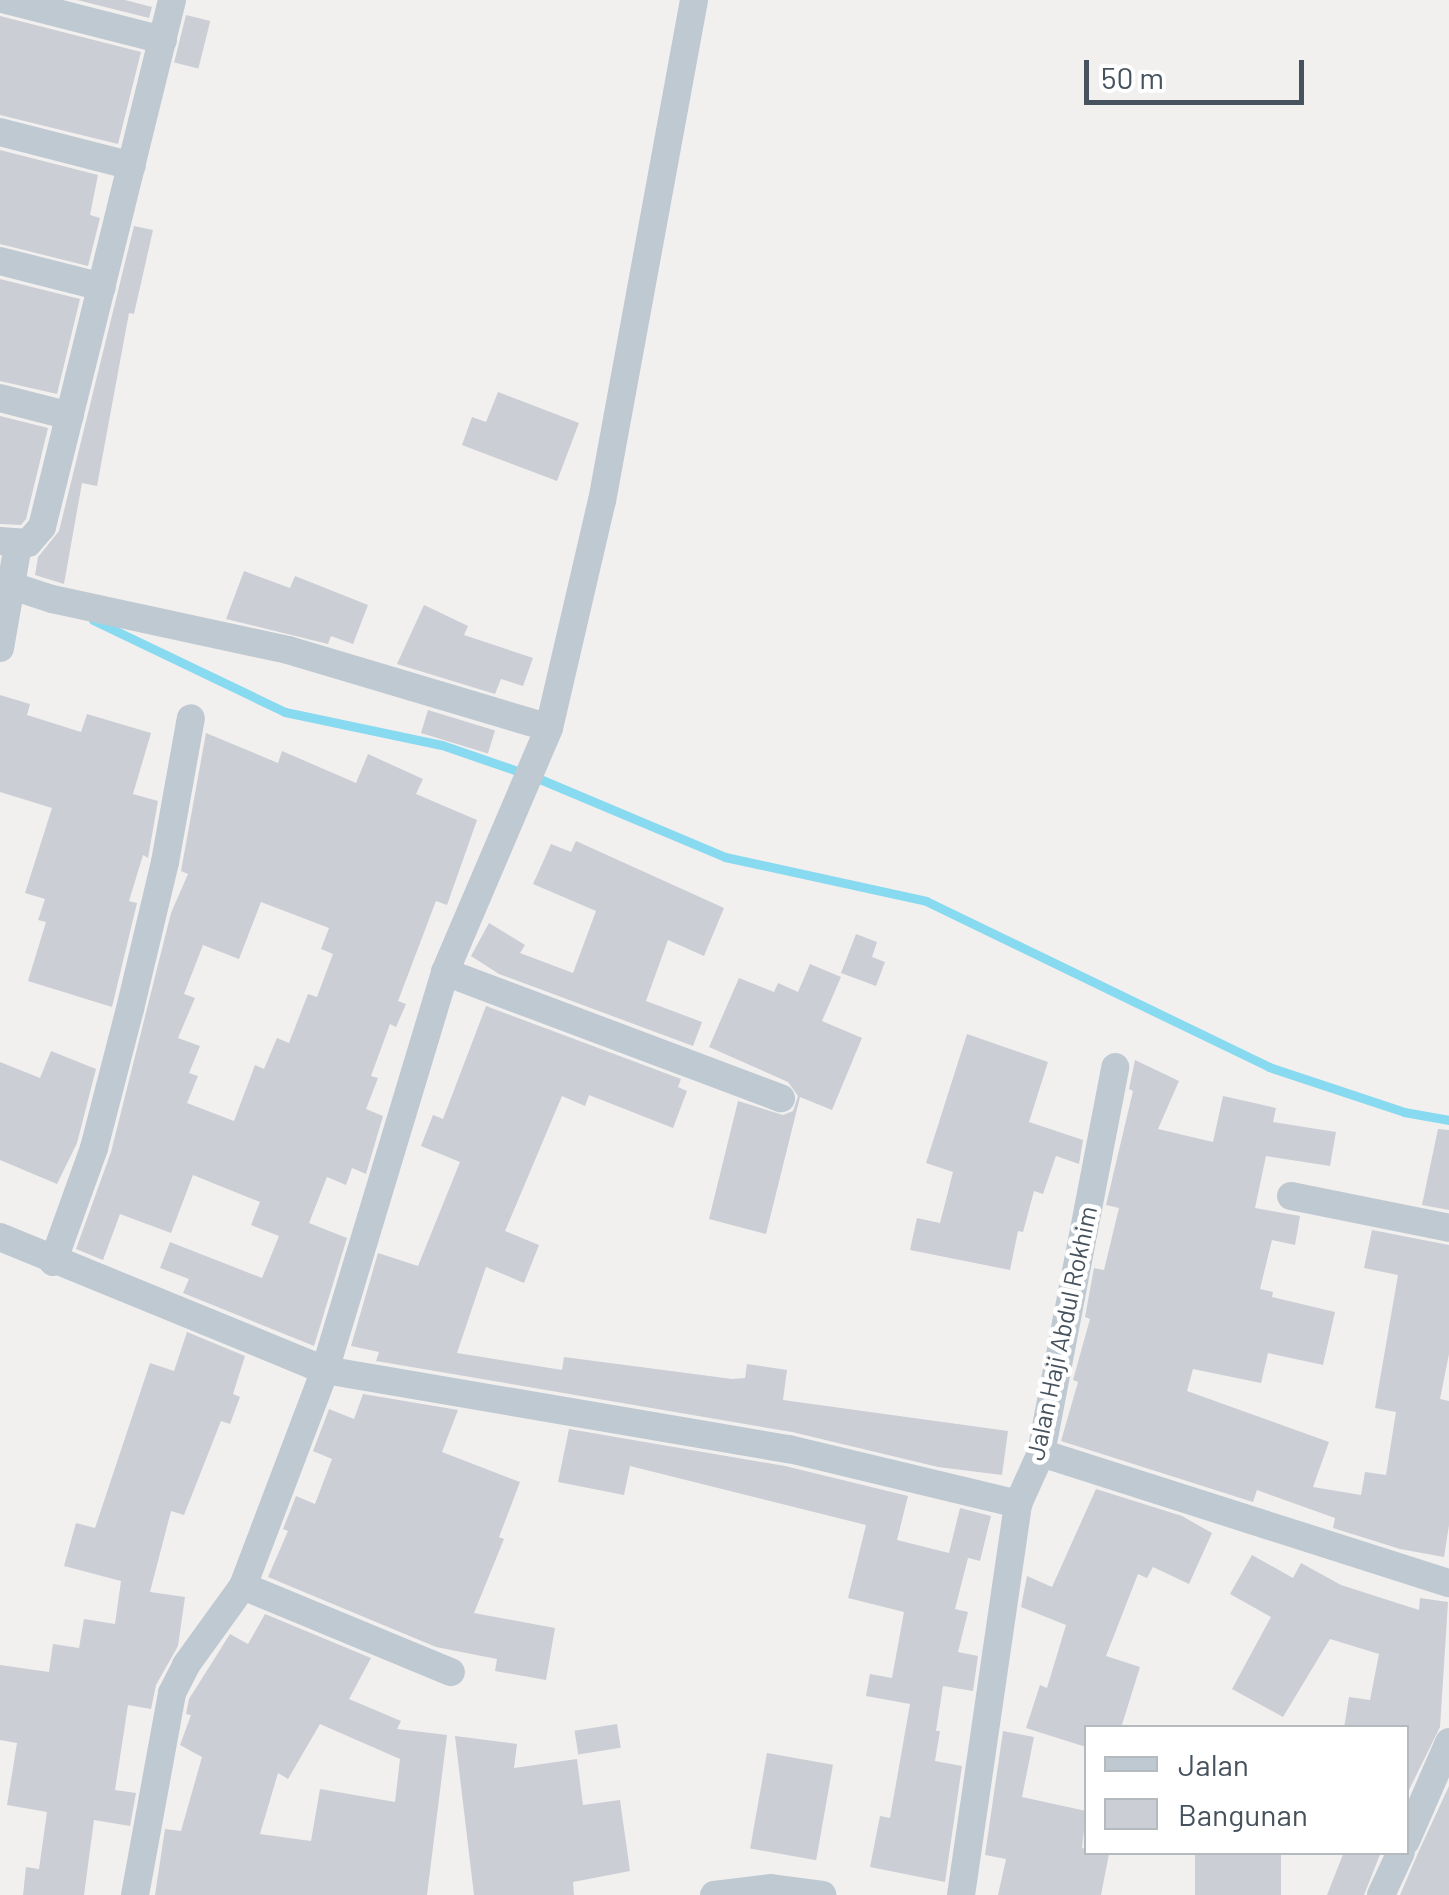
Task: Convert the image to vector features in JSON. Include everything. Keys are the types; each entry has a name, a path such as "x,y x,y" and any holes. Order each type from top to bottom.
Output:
{"street":[{"path":"6,0 163,40"},
{"path":"0,648 9,597 9,543 37,536 42,526 172,0"},
{"path":"134,1895 172,1694 186,1665 243,1586 325,1370 445,972 549,728 602,501 694,0"},
{"path":"0,132 132,166"},
{"path":"0,262 102,287"},
{"path":"0,398 70,416"},
{"path":"9,597 52,599 288,650 549,728"},
{"path":"53,1262 94,1148 126,1026 165,862 191,718"},
{"path":"445,972 781,1098"},
{"name":"Jalan Haji Abdul Rokhim","path":"961,1895 1018,1504 1041,1453 1115,1067"},
{"path":"1290,1196 1449,1228"},
{"path":"0,1237 53,1262 325,1370 789,1450 1018,1504"},
{"path":"1041,1453 1449,1583"},
{"path":"243,1586 451,1672"},
{"path":"1409,1834 1449,1742"},
{"path":"1382,1895 1400,1855"},
{"path":"714,1895 771,1888 823,1895"}],"building":[{"path":"77,0 125,0 152,7 149,18"},
{"path":"186,15 210,21 198,69 174,63"},
{"path":"0,16 141,52 118,144 0,115"},
{"path":"0,150 98,175 90,215 100,218 88,266 0,244"},
{"path":"134,226 153,230 134,314 129,313 97,486 82,483 64,584 35,575 38,557 59,531"},
{"path":"0,279 80,299 57,394 0,381"},
{"path":"498,392 579,423 557,481 462,445 472,417 486,422"},
{"path":"0,416 48,428 26,519 21,525 0,524"},
{"path":"244,571 290,588 295,576 368,605 353,644 331,636 328,644 226,619"},
{"path":"424,605 468,626 464,635 533,658 523,686 501,679 495,694 397,664"},
{"path":"0,695 30,704 27,715 81,732 87,714 151,733 133,794 158,801 148,858 143,855 129,901 137,903 112,1007 28,981 46,922 38,920 45,899 25,893 52,808 0,792"},
{"path":"428,710 495,730 488,753 421,733"},
{"path":"206,733 278,763 282,751 356,783 368,754 423,779 416,794 477,820 447,905 436,901 398,1001 406,1004 396,1027 390,1024 371,1076 378,1078 366,1109 383,1116 366,1174 352,1168 346,1185 327,1177 309,1223 347,1238 314,1346 183,1293 189,1279 160,1268 170,1242 262,1278 279,1236 251,1225 260,1202 193,1175 171,1233 120,1214 103,1260 76,1249 111,1152 171,913 188,874 181,871","holes":["261,902 329,928 321,949 333,954 317,997 308,994 289,1043 277,1038 264,1069 255,1065 234,1121 187,1103 198,1076 189,1073 200,1046 178,1038 195,998 184,994 203,945 239,959"]},
{"path":"576,841 724,908 704,956 668,940 646,1001 702,1022 693,1046 499,974 471,956 489,923 525,945 520,953 573,973 596,911 533,884 551,844 571,852"},
{"path":"856,934 877,942 872,957 885,962 876,986 841,973"},
{"path":"810,964 841,977 822,1021 862,1038 832,1110 800,1097 766,1234 709,1219 738,1101 783,1115 793,1111 798,1096 788,1082 709,1047 739,978 774,992 778,983 798,992"},
{"path":"486,1006 681,1079 678,1087 687,1091 673,1128 589,1095 585,1106 562,1096 505,1231 539,1245 524,1283 486,1267 457,1353 562,1370 564,1357 732,1379 745,1378 747,1364 787,1370 783,1400 1008,1431 1002,1475 938,1467 792,1432 376,1361 379,1352 351,1346 378,1253 418,1266 460,1162 421,1146 433,1115 443,1119"},
{"path":"967,1034 1048,1062 1029,1122 1083,1140 1079,1164 1056,1156 1043,1194 1034,1191 1023,1232 1018,1231 1010,1270 910,1250 917,1218 940,1223 953,1172 926,1163"},
{"path":"51,1051 96,1069 77,1143 57,1184 0,1160 0,1062 40,1078"},
{"path":"1135,1060 1179,1081 1158,1129 1213,1142 1223,1096 1276,1108 1273,1122 1336,1132 1330,1166 1266,1156 1255,1208 1300,1216 1295,1245 1272,1240 1260,1289 1273,1292 1272,1297 1335,1312 1323,1365 1268,1353 1261,1383 1193,1369 1187,1391 1329,1442 1313,1487 1361,1495 1365,1472 1386,1475 1396,1412 1375,1408 1398,1275 1364,1268 1372,1230 1449,1245 1449,1354 1440,1399 1449,1401 1449,1525 1444,1557 1400,1549 1333,1528 1335,1518 1257,1490 1253,1502 1061,1441 1078,1382 1073,1380 1090,1319 1085,1317 1094,1268 1104,1270 1119,1208 1106,1205 1133,1091 1129,1089"},
{"path":"1438,1129 1449,1130 1449,1210 1422,1205"},
{"path":"187,1332 245,1356 233,1394 240,1397 230,1424 221,1421 184,1515 171,1511 150,1592 185,1597 178,1646 156,1685 151,1709 128,1705 115,1790 136,1793 130,1826 94,1820 84,1895 23,1895 26,1867 39,1869 47,1812 7,1805 17,1743 0,1740 0,1665 49,1672 53,1644 79,1648 84,1619 115,1624 121,1581 64,1566 76,1523 95,1528 150,1363 174,1371"},
{"path":"363,1394 458,1410 442,1452 520,1482 499,1537 504,1539 474,1613 555,1628 546,1680 495,1671 497,1659 436,1647 268,1577 288,1531 283,1529 296,1496 315,1504 332,1459 313,1451 329,1409 354,1419"},
{"path":"569,1429 785,1466 908,1496 897,1540 949,1553 960,1508 991,1516 980,1561 961,1556 968,1558 955,1609 968,1612 958,1652 978,1656 973,1691 943,1686 936,1731 940,1731 935,1761 962,1766 945,1882 870,1867 880,1816 890,1818 910,1704 866,1696 870,1674 892,1678 904,1612 848,1598 866,1525 630,1466 624,1495 558,1482"},
{"path":"1096,1489 1182,1516 1212,1533 1189,1584 1153,1567 1147,1578 1138,1574 1106,1656 1140,1667 1122,1725 1084,1725 1084,1746 1026,1728 1040,1685 1047,1688 1066,1625 1021,1607 1027,1576 1052,1587"},
{"path":"1252,1555 1293,1578 1301,1563 1341,1585 1419,1610 1420,1598 1448,1602 1440,1727 1409,1790 1409,1725 1344,1725 1349,1697 1370,1700 1379,1654 1330,1639 1283,1717 1232,1689 1271,1617 1230,1594"},
{"path":"265,1614 371,1658 349,1699 401,1721 397,1729 447,1735 427,1895 155,1895 165,1829 181,1831 202,1757 180,1745 191,1715 186,1714 189,1699 230,1634 248,1644","holes":["320,1724 400,1759 395,1802 320,1789 311,1841 260,1834 278,1773 288,1779"]},
{"path":"617,1724 621,1748 578,1754 575,1731"},
{"path":"1003,1731 1034,1737 1022,1797 1084,1811 1084,1855 1109,1855 1101,1895 998,1895 1006,1859 985,1855"},
{"path":"455,1736 517,1744 514,1768 577,1759 583,1805 620,1800 630,1871 573,1882 574,1895 474,1895"},
{"path":"767,1753 833,1765 816,1860 750,1849"},
{"path":"1449,1786 1449,1895 1400,1895 1418,1853"},
{"path":"1195,1855 1281,1855 1281,1895 1195,1895"},
{"path":"1343,1855 1380,1855 1364,1895 1327,1895"}],"waterway":[{"path":"93,620 285,712 442,745 535,777 725,857 926,901 1269,1067 1404,1112 1449,1120"}]}
